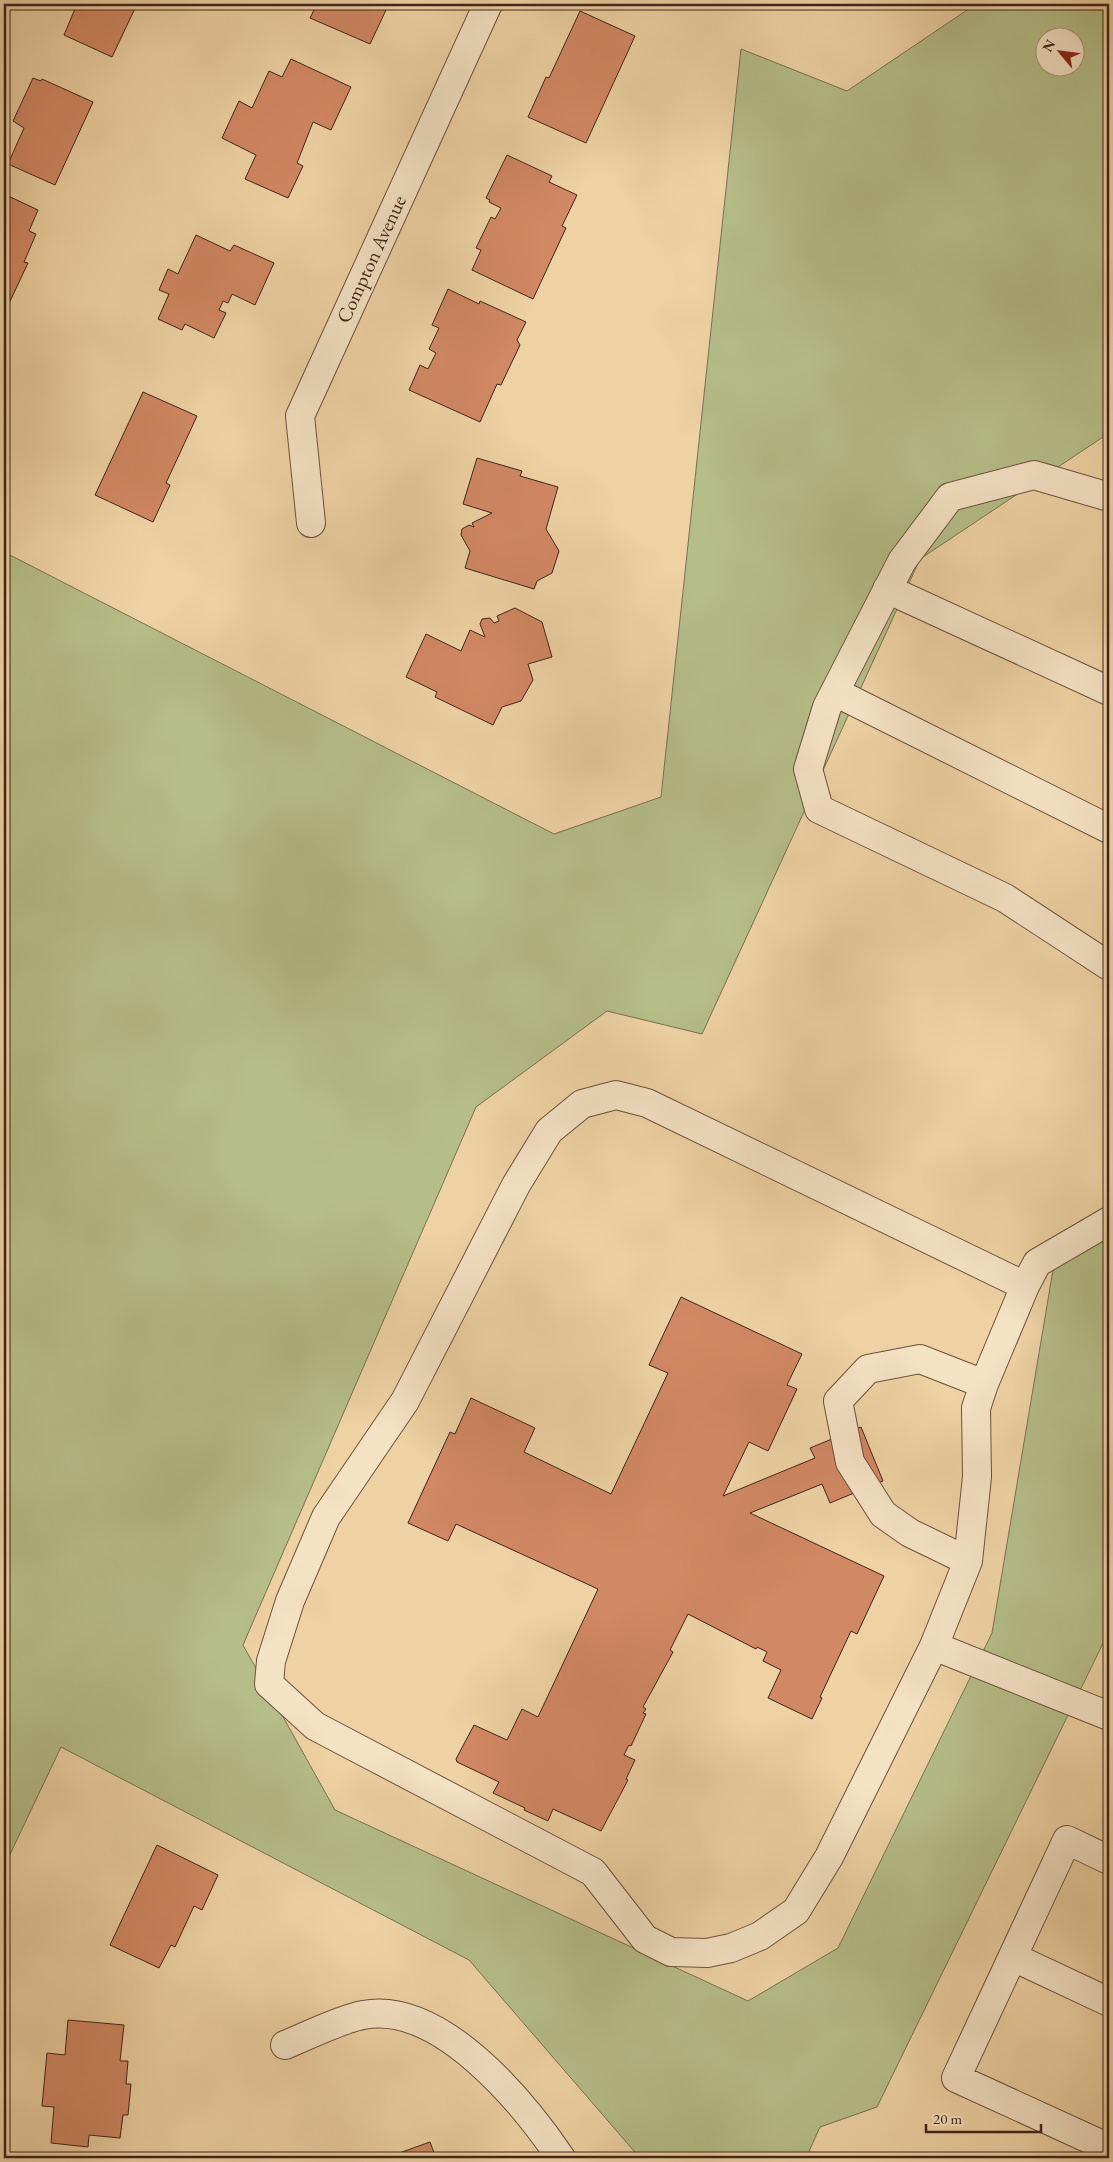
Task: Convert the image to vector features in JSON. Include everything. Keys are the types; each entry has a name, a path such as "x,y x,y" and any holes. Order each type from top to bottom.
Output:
{"street":[{"name":"Compton Avenue","path":"311,523 300,416 488,4"},
{"path":"1109,497 1034,475 950,497 902,561 887,589 827,707 808,769 819,808 1005,898 1109,966"},
{"path":"887,589 1109,691"},
{"path":"835,692 1109,829"},
{"path":"1025,1286 647,1103 616,1095 582,1104 549,1131 525,1169 406,1401 326,1517 290,1601 271,1661 269,1684 315,1726 593,1872 645,1939 671,1952 707,1953 731,1948 760,1936 796,1911 829,1857 934,1646 968,1561 977,1477 976,1408 984,1384 1025,1286 1037,1263 1109,1221"},
{"path":"968,1561 910,1534 883,1514 850,1462 838,1401 868,1369 920,1359 984,1384"},
{"path":"934,1646 1109,1716"},
{"path":"1109,1860 1067,1840 956,2078 1109,2148"},
{"path":"1013,1957 1109,2002"},
{"path":"285,2045 364,2015 406,2016 454,2041 508,2088 539,2125 561,2158"}],"green space":[{"path":"976,4 1109,4 1109,433 920,559 702,1034 607,1011 476,1107 243,1645 335,1810 748,2001 838,1948 992,1633 1055,1258 1109,1229 1109,1631 877,2107 820,2127 806,2158 640,2158 469,1960 61,1747 4,1867 4,552 554,834 661,797 741,49 847,91"}],"building":[{"path":"77,4 137,4 112,57 64,35"},
{"path":"317,4 380,4 378,6 386,10 370,44 310,18"},
{"path":"580,11 635,36 586,143 528,117 546,77 549,78"},
{"path":"291,59 351,87 331,130 313,122 297,163 303,166 288,198 245,179 256,155 222,138 239,101 252,108 269,71 282,77"},
{"path":"33,78 41,81 42,79 93,102 55,185 8,164 24,128 13,121"},
{"path":"507,155 552,176 549,182 577,195 562,226 566,228 533,299 472,270 481,250 476,248 491,217 495,219 501,208 489,202 490,200 486,198"},
{"path":"4,194 38,210 29,231 36,234 24,262 28,263 4,314"},
{"path":"196,235 230,251 234,245 274,263 255,305 232,294 228,303 223,301 219,310 226,313 214,338 185,324 182,330 158,319 169,294 159,290 168,269 178,274"},
{"path":"448,289 479,304 480,301 526,322 517,340 520,345 501,385 497,384 480,422 409,390 420,365 428,369 436,353 429,349 439,328 432,325"},
{"path":"143,392 197,416 166,483 170,485 153,522 95,495"},
{"path":"477,458 522,471 520,476 558,487 546,529 559,551 552,573 537,581 534,589 465,568 470,551 461,535 462,529 469,525 474,527 472,523 492,513 463,504"},
{"path":"515,608 542,622 552,657 528,664 533,680 521,701 502,707 493,725 435,697 437,692 406,677 426,634 461,651 470,630 485,637 480,624 482,619 490,618 494,623 499,621 497,616"},
{"path":"681,1297 802,1354 787,1385 797,1389 768,1451 749,1442 723,1496 815,1458 810,1448 861,1427 883,1481 830,1503 822,1484 750,1513 884,1576 857,1634 851,1631 820,1697 822,1698 812,1719 768,1698 781,1670 763,1661 767,1652 757,1647 756,1649 688,1614 670,1650 673,1652 643,1707 646,1709 643,1713 646,1714 631,1746 629,1745 624,1755 635,1760 626,1779 628,1780 601,1831 553,1809 548,1821 493,1793 499,1782 457,1762 456,1759 474,1725 507,1740 522,1709 538,1717 598,1589 456,1524 448,1541 408,1523 450,1432 455,1434 471,1398 535,1428 524,1452 611,1494 668,1373 649,1365"},
{"path":"157,1845 218,1875 202,1910 194,1906 175,1947 171,1945 159,1968 110,1945"},
{"path":"68,2020 124,2025 120,2061 128,2061 126,2084 131,2084 128,2115 123,2115 120,2138 89,2135 88,2147 51,2143 54,2107 42,2106 47,2053 65,2055"},
{"path":"430,2142 436,2158 388,2157"}]}
